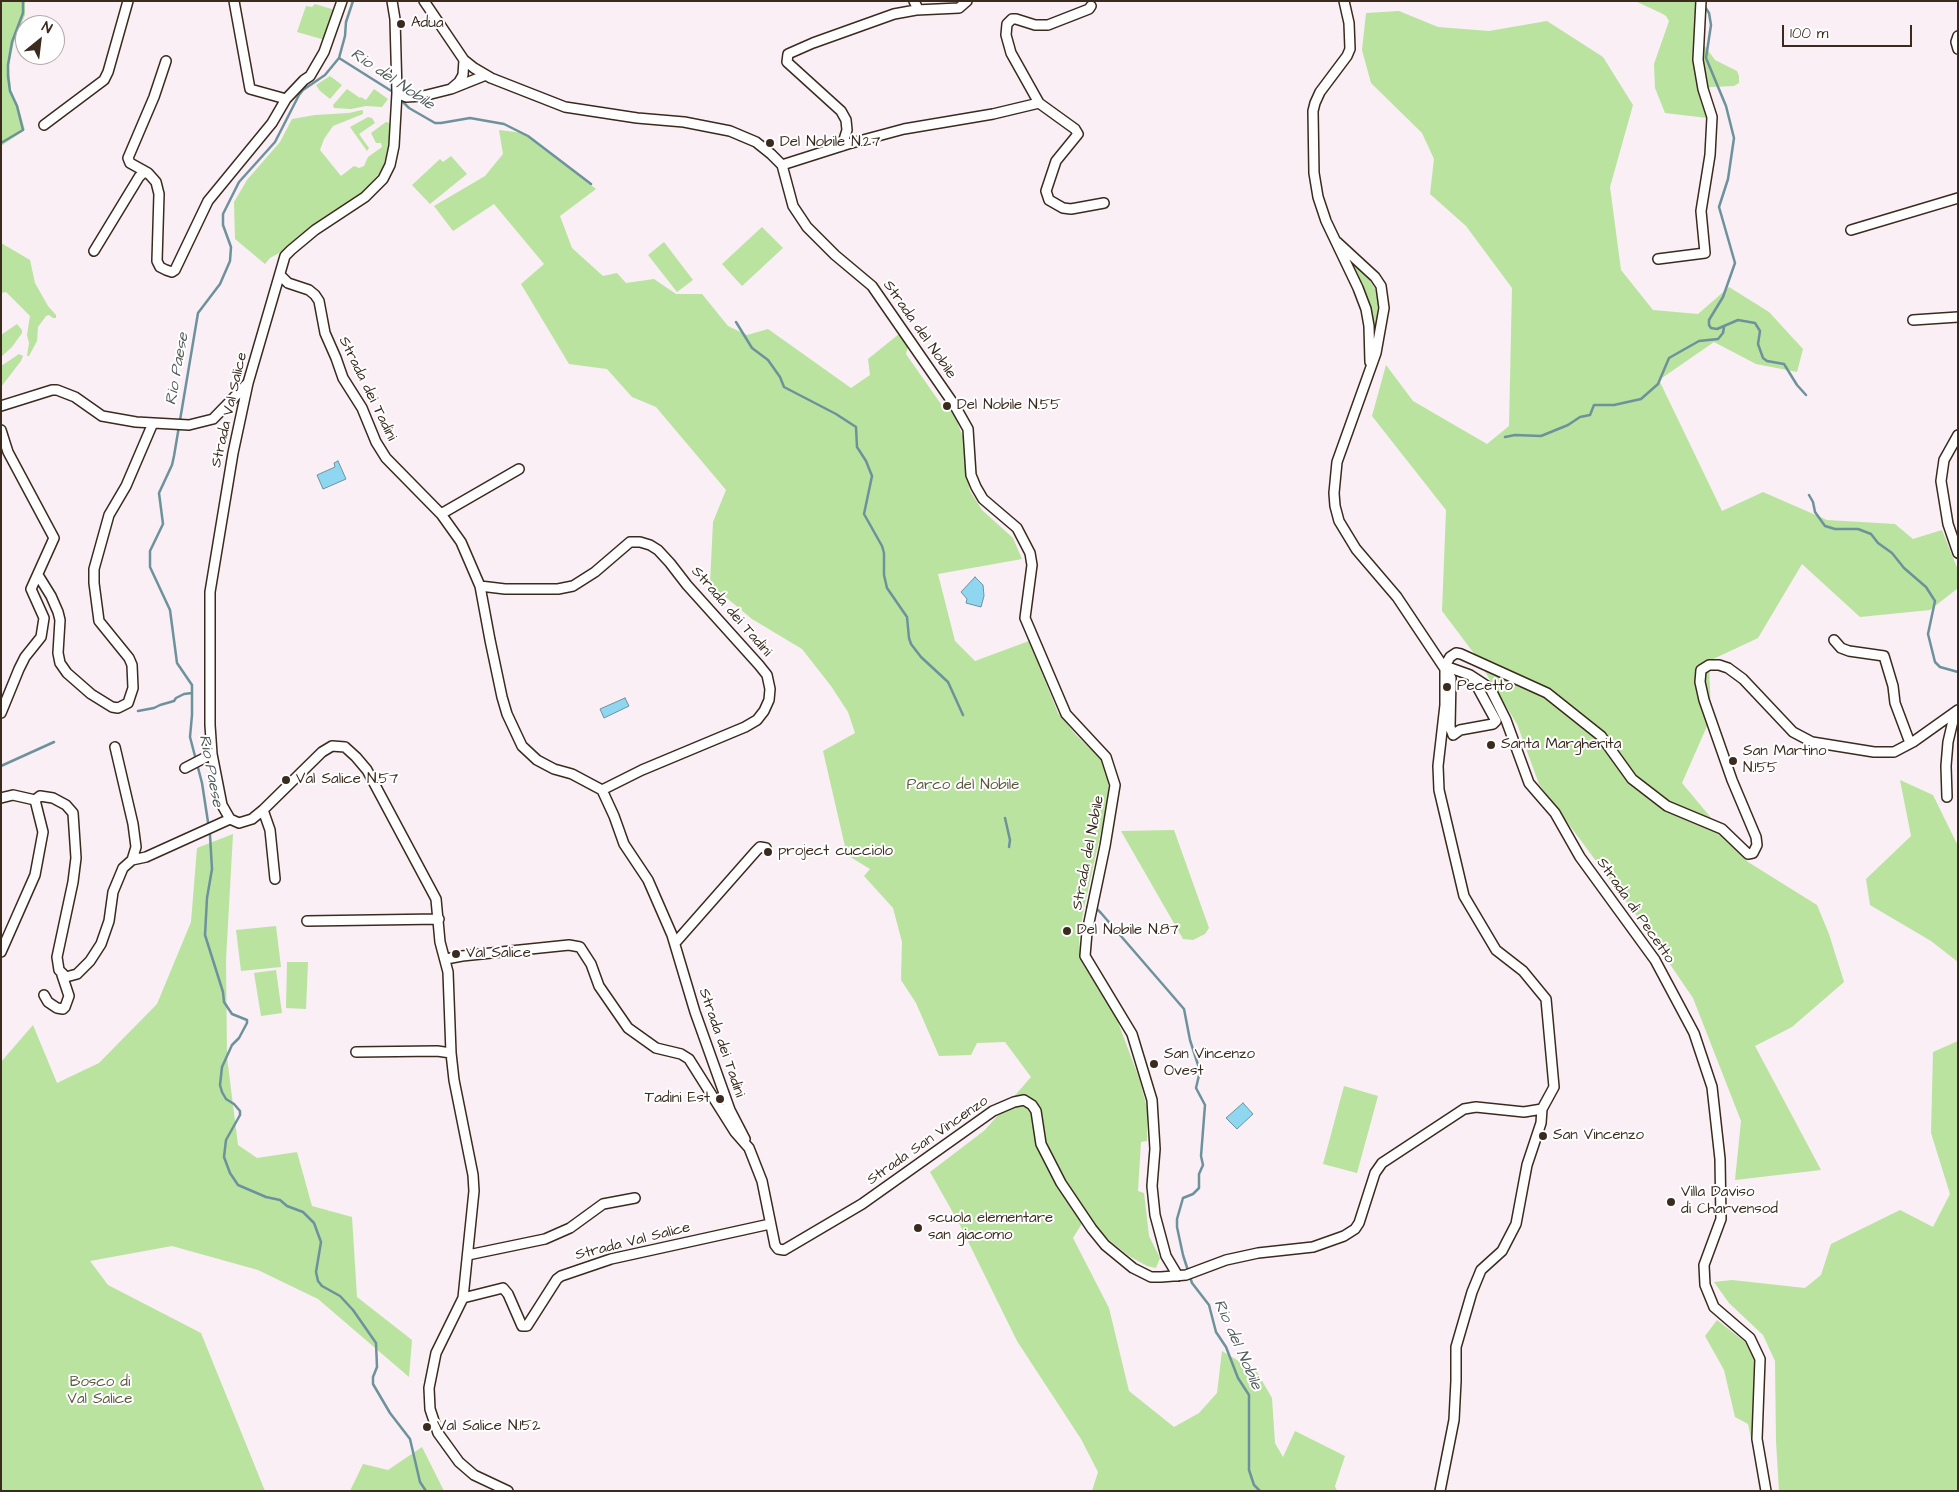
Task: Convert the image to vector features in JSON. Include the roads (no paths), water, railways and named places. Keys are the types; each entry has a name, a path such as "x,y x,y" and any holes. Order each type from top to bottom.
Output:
{"street":[{"path":"44,125 104,80 108,72 128,1"},
{"path":"234,1 250,89 286,99"},
{"path":"166,61 152,102 128,158 130,163 148,173 156,182 158,194 157,261 160,267 172,272 180,260 208,201 272,123 286,99 310,76 329,42 342,1"},
{"name":"Strada Val Salice","path":"392,1 395,18"},
{"name":"Strada Val Salice","path":"230,819 222,805 212,754 210,725 210,592 233,453 248,383 285,256 316,230 365,196 383,179 390,165 394,146 397,96 395,18 397,1"},
{"path":"424,1 464,60 486,75 565,107 636,118 684,122 730,131 756,142 772,154 782,165 904,129 992,114 1038,103"},
{"path":"842,146 847,130 846,120 841,111 786,62 788,54 915,6 959,8 967,1"},
{"path":"1344,1 1349,23 1350,49 1347,56 1320,92 1313,111 1314,173 1316,189 1326,221 1358,288 1366,310 1369,326 1369,370"},
{"path":"1658,259 1705,253 1701,211 1710,155 1712,117 1703,89 1698,60 1700,3"},
{"path":"1091,6 1089,9 1048,25 1036,25 1012,19 1007,24 1006,35 1011,53 1038,103 1075,129 1078,134 1056,161 1046,190 1049,200 1063,208 1071,209 1104,203"},
{"path":"1958,36 1956,42 1958,49"},
{"path":"451,89 459,82 463,75 464,60"},
{"path":"397,96 423,96 451,89 486,75"},
{"name":"Strada del Nobile","path":"782,165 792,206 807,227 835,255 872,286 955,406 968,430 971,475 976,487 983,499 1017,528 1030,553 1032,565 1025,618 1066,714 1106,757 1115,785 1112,809 1087,932 1085,956 1132,1034 1152,1100 1155,1148 1152,1186 1155,1215 1166,1256 1185,1274"},
{"path":"94,251 139,177 143,173 148,173"},
{"path":"1851,230 1958,198"},
{"path":"1337,242 1381,286 1384,308 1376,353 1337,462 1335,506 1339,521 1351,543 1398,597 1434,654 1445,666 1451,678 1450,727 1453,735 1460,730 1493,724 1496,720 1470,674"},
{"name":"Strada dei Tadini","path":"280,275 288,283 315,294 319,301 325,333 343,378 362,408 376,442 386,458 428,498 461,542 480,586 502,697 522,746 537,760 554,769 572,774 602,790 624,844 648,880 675,943 695,1012 730,1110 749,1148"},
{"path":"1913,320 1958,318"},
{"path":"1,406 57,390 75,397 102,416 122,420 189,425 213,418 248,383"},
{"path":"38,575 58,612 60,620 58,653 60,663 67,673 91,694 112,707 118,708 128,703 133,688 132,665 129,658 99,621 94,569 109,514 126,486 154,423"},
{"path":"1,430 8,452 54,538 31,589 44,618 41,637 19,669 1,713"},
{"path":"1958,435 1944,460 1941,481 1948,524 1958,553"},
{"path":"441,514 519,469"},
{"name":"Strada dei Tadini","path":"480,586 506,589 558,589 573,586 595,572 630,542 650,545 658,550 670,563 760,665 767,676 770,689 769,700 756,720 642,770 602,790"},
{"path":"1834,640 1841,648 1849,651 1884,656 1893,686 1895,703 1910,743"},
{"path":"1440,1491 1454,1420 1456,1347 1472,1292 1481,1270 1502,1250 1516,1224 1526,1164 1541,1123 1542,1109 1554,1087 1546,999 1524,972 1496,950 1464,896 1439,790 1438,766 1445,705 1445,666 1450,657 1456,653 1460,654 1547,693 1601,736 1632,779 1667,806 1722,829 1748,854 1753,852 1757,845 1756,837 1732,780 1704,700 1700,682 1701,670 1709,665 1719,665 1728,668 1743,679 1793,732 1812,742 1874,752 1894,752 1957,711"},
{"name":"Strada di Pecetto","path":"1445,666 1470,674 1490,688 1506,720 1528,783 1556,813 1580,857 1655,960 1694,1034 1712,1087 1720,1159 1721,1220 1704,1265 1705,1285 1714,1306 1750,1338 1760,1359 1757,1439 1766,1491"},
{"path":"1947,797 1946,766 1948,742 1957,711"},
{"path":"62,975 70,978 77,974 90,961 101,944 109,921 116,882 123,868 132,860 146,856 230,819 239,823 252,818 263,810 322,752 332,746 345,747 356,757 366,770 400,830 436,899 440,942 446,959 454,1080 473,1174 474,1191 464,1298 436,1353 429,1388 430,1409 438,1433 459,1462 474,1475 508,1491"},
{"path":"115,747 133,824 136,847 132,860"},
{"path":"192,764 212,754"},
{"path":"1,798 13,795 35,800"},
{"path":"35,800 40,796 53,798 66,805 73,813 76,858 73,882 57,957 58,966 69,996 63,1010 48,1002 44,995"},
{"path":"1,952 35,875 43,832 35,800"},
{"path":"263,810 270,830 275,879"},
{"path":"675,943 756,851 760,847 766,848"},
{"path":"307,921 439,919"},
{"name":"Strada San Vincenzo","path":"446,959 569,944 580,946 591,964 599,986 628,1028 656,1048 686,1056 735,1132 749,1148 762,1181 775,1245 778,1249 784,1250 794,1246 862,1204 993,1111 1024,1100 1032,1105 1036,1111 1041,1144 1052,1166 1061,1183 1092,1229 1105,1245 1132,1268 1151,1277 1185,1274 1226,1260 1258,1253 1313,1247 1344,1236 1355,1229 1360,1223 1375,1173 1382,1163 1464,1109 1476,1107 1524,1112 1542,1109"},
{"path":"356,1052 437,1051 451,1053"},
{"name":"Strada Val Salice","path":"468,1255 544,1239 570,1228 603,1204 635,1198"},
{"name":"Strada Val Salice","path":"464,1298 502,1288 508,1294 522,1326 527,1326 557,1278 561,1276 611,1259 770,1224"}],"water":[{"path":"338,461 346,479 323,489 317,475 335,467 334,463"},
{"path":"975,577 983,585 984,596 981,607 966,603 967,599 961,592"},
{"path":"625,698 629,706 604,718 600,709"},
{"path":"1243,1103 1253,1114 1237,1129 1226,1118"}],"waterway":[{"path":"1,143 23,130 17,106 10,91 8,76 12,42 23,13 23,1"},
{"name":"Rio Paese","path":"353,1 346,22 345,36 339,58 325,75 303,90 299,95 275,142 239,182 223,214 223,225 231,247 230,261 220,284 198,313 174,456 172,465 159,493 163,524 150,551 150,567 170,610 177,663 192,685 190,737 202,783 210,835 212,869 207,898 205,935 223,992 224,1002 232,1014 247,1020 239,1038 232,1045 222,1067 220,1085 222,1092 226,1099 240,1111 240,1115 226,1140 224,1157 230,1173 238,1185 266,1197 280,1200 287,1206 303,1212 314,1223 321,1242 316,1272 318,1281 322,1286 340,1296 353,1310 376,1343 377,1367 373,1377 373,1384 390,1413 410,1439 420,1482 426,1491"},
{"path":"1703,4 1709,13 1711,25 1706,58 1726,106 1734,138 1728,179 1719,207 1735,263 1723,297 1709,320 1709,325 1711,328 1717,329 1738,320 1755,323 1760,331 1758,344 1763,358 1767,361 1784,364 1797,385 1806,395"},
{"name":"Rio del Nobile","path":"339,58 393,92"},
{"name":"Rio del Nobile","path":"399,98 409,108 435,123 470,118 504,124 528,136 591,184"},
{"name":"Rio del Nobile","path":"736,322 752,348 768,360 780,377 784,387 836,414 856,427 857,447 866,461 872,476 864,514 882,546 887,588 907,617 911,644 921,657 948,682 963,715"},
{"path":"1505,437 1515,435 1541,436 1568,425 1580,417 1590,415 1594,405 1614,405 1641,399 1658,384 1669,358 1699,341 1718,339 1723,333 1724,327"},
{"path":"1809,495 1815,512 1825,526 1835,529 1858,529 1871,534 1878,543 1892,553 1904,568 1926,587 1935,601 1928,634 1935,662 1940,667 1958,672"},
{"path":"138,711 154,708 174,701 184,694 192,693"},
{"path":"1,766 54,742"},
{"name":"Rio del Nobile","path":"1005,818 1010,840 1009,847"},
{"name":"Rio del Nobile","path":"1087,907 1097,909 1101,913 1184,1009 1190,1040 1200,1071 1196,1088 1205,1105 1201,1156 1203,1165 1199,1174 1199,1188 1193,1194 1183,1198 1177,1219 1177,1227 1192,1283 1209,1305 1216,1332 1226,1347 1238,1378 1249,1395 1249,1470 1254,1485 1260,1491"}],"place":[{"name":"Adua","path":"401,24"},
{"name":"Del Nobile N.27","path":"770,143"},
{"name":"Del Nobile N.55","path":"947,406"},
{"name":"Pecetto","path":"1447,687"},
{"name":"Santa Margherita","path":"1491,745"},
{"name":"San Martino N.155","path":"1733,761"},
{"name":"Val Salice N.57","path":"286,780"},
{"name":"project cucciolo","path":"768,852"},
{"name":"Del Nobile N.87","path":"1067,931"},
{"name":"Val Salice","path":"456,954"},
{"name":"San Vincenzo Ovest","path":"1154,1064"},
{"name":"Tadini Est","path":"720,1099"},
{"name":"San Vincenzo","path":"1543,1136"},
{"name":"Villa Daviso di Charvensod","path":"1671,1202"},
{"name":"scuola elementare san giacomo","path":"918,1228"},
{"name":"Val Salice N.152","path":"427,1427"}],"park label":[{"name":"Parco del Nobile","path":"963,786"},
{"name":"Bosco di Val Salice","path":"100,1392"}]}
